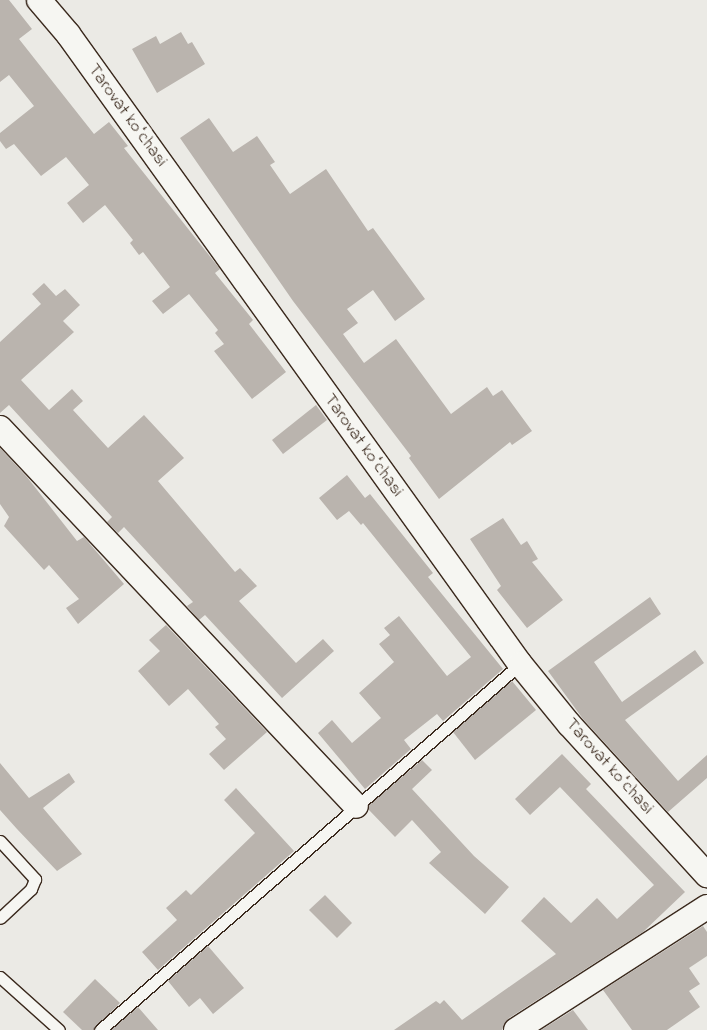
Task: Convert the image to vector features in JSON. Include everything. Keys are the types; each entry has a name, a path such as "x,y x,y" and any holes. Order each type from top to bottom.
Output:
{"street":[{"name":"Tarovat koʻchasi","path":"39,0 68,34 520,664 707,875"},
{"path":"0,428 356,806"},
{"path":"516,1030 707,907"}],"lane":[{"path":"100,1030 520,664"},
{"path":"0,841 36,879 31,889 0,918"},
{"path":"0,977 59,1030"}],"building":[{"path":"0,0 9,0 32,29 19,39 94,134 109,122 128,146 124,148 220,269 215,273 253,320 249,324 286,372 252,399 214,351 224,344 215,333 218,330 189,294 163,314 152,301 170,287 143,252 139,255 130,243 133,240 105,205 83,223 67,203 89,185 66,157 41,176 14,144 6,149 0,141 0,133 34,106 9,75 0,82"},
{"path":"181,32 188,44 192,42 205,64 157,93 132,49 156,36 160,44"},
{"path":"209,118 233,152 257,136 275,162 270,165 290,194 326,169 368,231 373,228 425,299 395,321 373,290 347,309 358,323 343,334 364,363 396,339 451,414 487,387 493,396 502,390 532,431 512,445 510,442 439,499 409,458 411,456 293,301 180,138"},
{"path":"44,283 56,296 65,289 80,305 63,321 74,332 21,380 49,410 72,389 83,401 73,410 108,448 144,415 184,458 158,481 235,572 240,568 257,586 239,601 296,663 323,639 334,651 282,698 205,615 199,620 187,606 193,602 124,527 118,533 107,522 112,517 9,405 0,413 0,342 41,304 32,294"},
{"path":"316,405 327,420 283,454 272,440"},
{"path":"0,448 27,477 77,541 84,537 124,584 78,624 66,608 79,599 49,565 44,570 4,526 9,517 0,504"},
{"path":"347,475 365,498 370,494 433,573 428,577 503,669 443,721 437,714 404,740 411,749 365,789 318,733 332,720 352,743 381,718 359,693 394,662 379,644 390,635 384,628 399,616 447,676 471,657 363,523 361,525 349,511 337,520 319,498"},
{"path":"503,518 521,545 527,541 538,559 532,562 563,600 527,628 497,590 501,586 470,539"},
{"path":"650,597 661,614 594,662 622,702 695,650 704,663 625,720 678,781 707,755 707,778 668,812 583,719 548,671"},
{"path":"166,625 267,732 224,770 209,754 226,739 215,727 219,724 188,689 169,706 138,671 160,651 149,640"},
{"path":"512,681 536,710 475,760 453,732"},
{"path":"562,754 591,784 586,789 685,892 643,932 509,1018 502,1030 394,1030 436,1001 440,1004 444,1000 462,1020 556,954 521,921 544,897 571,923 597,898 617,919 654,885 560,787 530,815 515,799"},
{"path":"422,760 432,770 412,789 474,856 509,887 485,914 429,863 441,852 412,820 395,837 369,810 369,805"},
{"path":"0,763 29,798 69,773 75,782 43,808 82,854 57,871 17,829 0,810"},
{"path":"236,788 294,851 158,970 142,952 177,920 166,908 186,890 191,895 255,833 224,800"},
{"path":"325,895 352,923 337,938 309,910"},
{"path":"703,926 707,932 707,956 689,968 700,984 689,991 700,1007 667,1030 632,1030 603,990"},
{"path":"208,946 244,988 213,1014 200,998 189,1007 168,981"},
{"path":"95,979 120,1003 93,1030 82,1030 63,1012"},
{"path":"138,1007 158,1030 111,1030 131,1013"},
{"path":"573,1010 588,1030 541,1030"}]}
